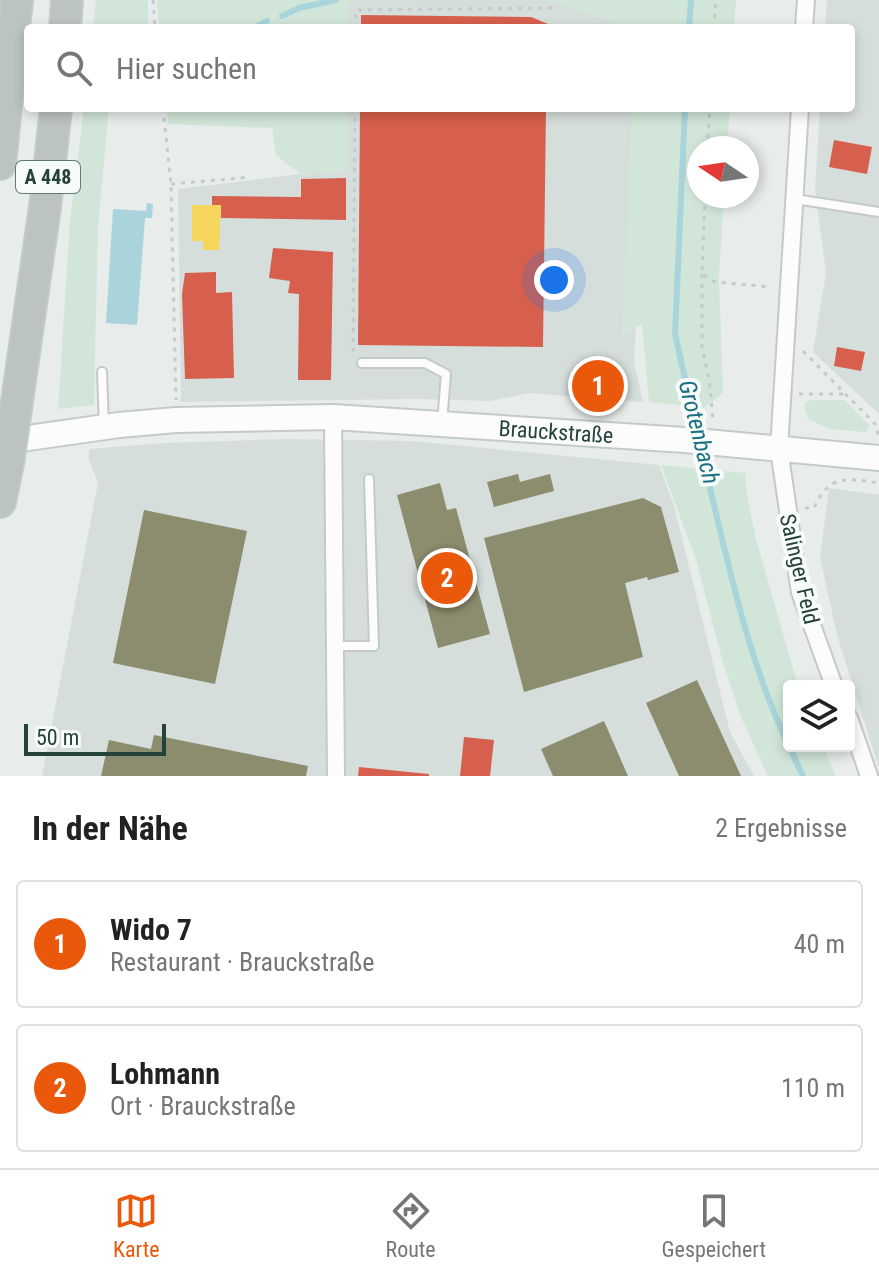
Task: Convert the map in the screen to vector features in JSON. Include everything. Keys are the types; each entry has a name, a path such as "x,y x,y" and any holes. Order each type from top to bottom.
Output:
{"highway":[{"name":"A 448","path":"0,164 17,0"},
{"path":"65,24 67,0"},
{"name":"A 448","path":"0,502 4,452 15,415 56,112"}],"street":[{"path":"804,24 806,0"},
{"path":"779,449 800,112"},
{"path":"333,417 336,776"},
{"name":"Brauckstraße","path":"4,452 104,426 176,420 333,417 779,449 878,450"},
{"name":"Salinger Feld","path":"779,449 800,592 832,680"},
{"path":"855,735 869,776"}],"lane":[{"path":"795,199 879,212"},
{"path":"362,363 425,363 446,374 442,424"},
{"path":"102,372 104,426"},
{"path":"335,646 374,646 369,479"}],"path":[{"path":"153,0 155,24"},
{"path":"714,24 716,0"},
{"path":"355,24 356,10 552,8"},
{"path":"163,112 171,184 176,420"},
{"path":"355,112 353,350 362,363"},
{"path":"708,136 710,112"},
{"path":"171,184 251,177"},
{"path":"705,208 702,346 713,403 714,443"},
{"path":"702,274 715,282 790,289"},
{"path":"787,340 807,354 877,426 878,450"},
{"path":"783,396 847,394"},
{"path":"786,508 814,508 821,493 839,480 879,483"}],"shaded area":[{"path":"652,0 651,24 348,24 348,1"},
{"path":"827,0 879,0 879,414 813,352 826,273 815,189 820,112 855,112 855,24 825,24"},
{"path":"348,112 647,112 634,362 643,402 529,393 490,401 181,402 178,189 346,171"},
{"path":"287,439 412,441 659,465 674,506 730,732 754,776 42,776 98,483 88,457 90,449"},
{"path":"829,488 879,495 879,768 855,692 855,680 851,680 837,635 820,557"}],"green space":[{"path":"96,0 148,0 148,24 93,24"},
{"path":"157,0 351,0 348,1 348,24 159,24"},
{"path":"546,0 736,0 734,24 619,24"},
{"path":"84,112 109,112 98,226 94,405 58,409 70,220"},
{"path":"167,112 348,112 347,171 300,174 276,155 272,128 168,124"},
{"path":"632,112 730,112 728,136 687,136 687,208 723,208 719,277 723,393 704,408 649,402 642,324 622,336"},
{"path":"809,400 845,400 870,426 865,432 829,429 808,419 804,405"},
{"path":"661,465 745,473 756,539 796,680 783,680 783,752 826,752 836,776 768,776 740,715 696,560"}],"water":[{"path":"147,203 153,204 152,218 145,218 137,325 106,323 113,209 146,211"}],"building: Wohnen":[{"path":"192,205 221,205 219,250 203,250 203,241 192,241"}],"building: Handel":[{"path":"361,15 531,17 548,24 361,24"},
{"path":"360,112 546,112 543,347 358,345"},
{"path":"834,140 872,147 867,174 829,167"},
{"path":"346,178 346,220 221,218 221,205 212,205 212,196 301,197 301,179"},
{"path":"273,248 333,252 331,380 298,380 299,294 288,293 290,281 269,278"},
{"path":"216,272 216,293 232,292 234,378 185,379 182,294 185,273"},
{"path":"837,347 865,352 861,371 834,366"},
{"path":"583,378 614,378 614,395 583,394"},
{"path":"464,737 494,740 490,776 460,776"},
{"path":"359,767 429,774 429,776 358,776"}],"building: Industrie":[{"path":"518,474 520,482 550,474 554,491 494,507 487,482"},
{"path":"440,483 447,510 456,508 490,634 438,648 397,495"},
{"path":"643,498 661,507 679,572 625,583 643,657 524,692 484,538"},
{"path":"144,510 247,531 215,684 113,663"},
{"path":"697,680 741,776 679,776 646,703"},
{"path":"604,721 628,776 553,776 541,749"},
{"path":"154,735 308,766 306,776 101,776 109,740 151,749"}],"waterway":[{"path":"282,16 299,8 336,0"},
{"name":"Grotenbach","path":"689,24 691,0"},
{"path":"261,24 267,21"},
{"name":"Grotenbach","path":"685,112 675,334 698,436"},
{"name":"Grotenbach","path":"700,447 748,636 783,732"},
{"name":"Grotenbach","path":"792,752 803,776"}],"place":[{"name":"Wido 7","path":"598,386"},
{"name":"Lohmann","path":"447,578"}]}
